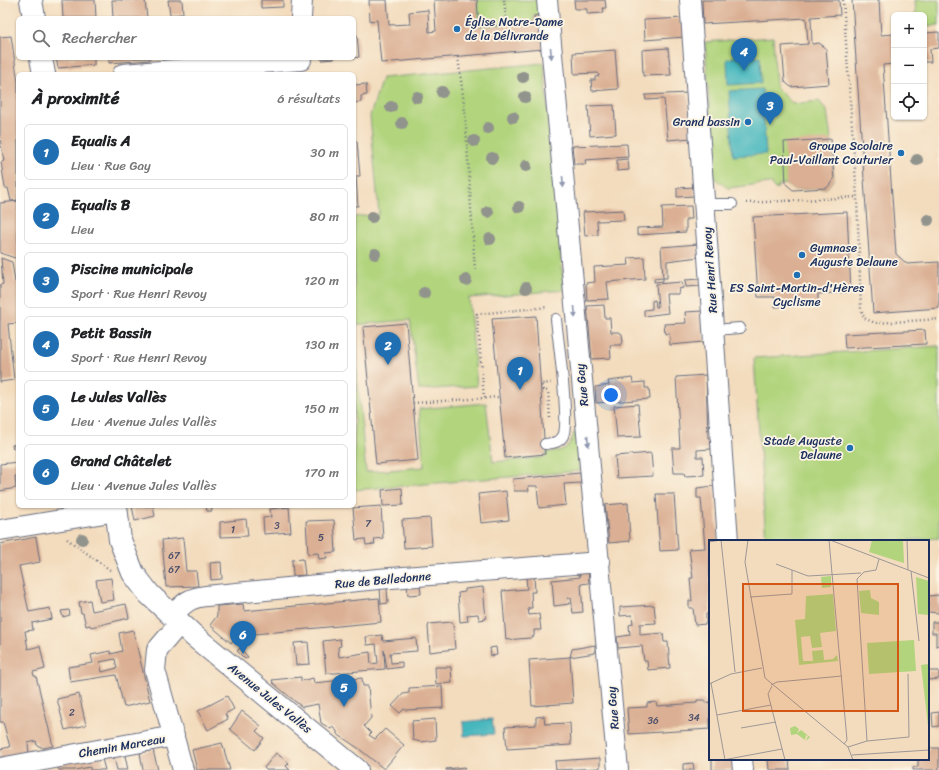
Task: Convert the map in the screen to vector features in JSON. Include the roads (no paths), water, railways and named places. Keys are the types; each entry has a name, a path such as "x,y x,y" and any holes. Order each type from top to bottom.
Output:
{"street":[{"path":"31,0 34,16"},
{"path":"302,0 302,16"},
{"name":"Rue Gay","path":"547,0 571,376 600,562 618,770"},
{"name":"Rue Henri Revoy","path":"690,0 706,204 728,540"},
{"path":"41,60 44,72"},
{"path":"153,72 301,62"},
{"path":"0,530 56,522 116,509"},
{"name":"Avenue Jules Vallès","path":"116,509 120,540 133,573 149,594 176,619 357,770"},
{"name":"Rue de Belledonne","path":"182,770 155,670 157,650 186,601 192,598 378,580 600,562"},
{"name":"Chemin Marceau","path":"0,768 174,736"},
{"path":"742,760 743,770"}],"lane":[{"path":"706,204 732,204"},
{"path":"545,444 556,443 565,431 571,376 556,319"},
{"path":"714,330 740,328"}],"water":[{"path":"753,55 754,57 760,57 761,83 728,85 727,59 732,59 732,57"},
{"name":"Grand bassin","path":"762,89 766,154 733,156 729,91"},
{"path":"492,719 494,734 464,736 463,722"}],"place":[{"name":"Église Notre-Dame de la Délivrande","path":"457,29"},
{"name":"Petit Bassin","path":"744,71"},
{"name":"Grand bassin","path":"748,122"},
{"name":"Piscine municipale","path":"770,125"},
{"name":"Groupe Scolaire Paul-Vaillant Couturier","path":"901,153"},
{"name":"Gymnase Auguste Delaune","path":"802,255"},
{"name":"ES Saint-Martin-d'Hères Cyclisme","path":"797,275"},
{"name":"Equalis B","path":"388,365"},
{"name":"Equalis A","path":"520,390"},
{"name":"Stade Auguste Delaune","path":"850,448"},
{"name":"Grand Châtelet","path":"243,654"},
{"name":"Le Jules Vallès","path":"344,707"}]}
